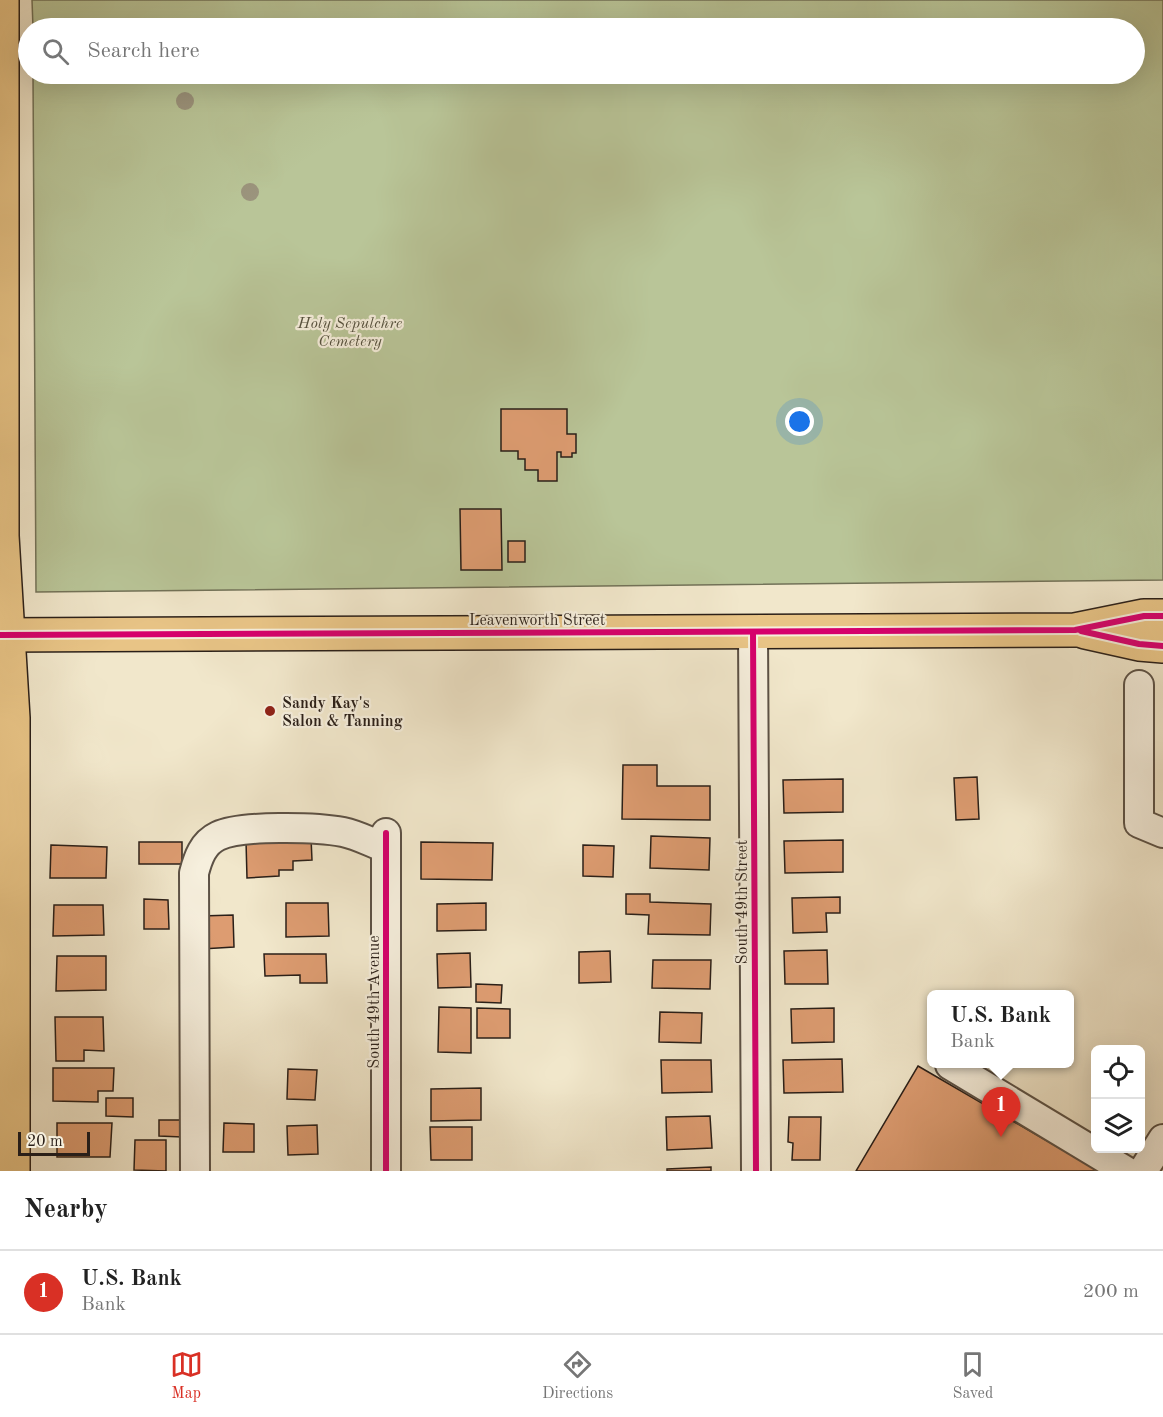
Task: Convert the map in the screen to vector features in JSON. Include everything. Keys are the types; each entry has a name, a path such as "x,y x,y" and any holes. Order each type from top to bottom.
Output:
{"main road":[{"path":"2,0 3,588 4,635 13,718 6,1072 13,1171"},
{"name":"Leavenworth Street","path":"4,635 1075,630 1144,616 1163,616"},
{"name":"Leavenworth Street","path":"1075,630 1139,644 1163,646"}],"street":[{"name":"South 49th Street","path":"753,632 756,1171"},
{"path":"1139,685 1139,823 1163,833"},
{"name":"South 49th Avenue","path":"195,1171 195,873 202,850 217,836 241,830 344,832 386,840 386,1171"},
{"path":"955,1068 1126,1171"},
{"path":"1143,1171 1163,1139"}],"green space":[{"name":"Holy Sepulchre Cemetery","path":"32,0 1163,0 1163,580 36,592 33,84 1145,84 1145,18 33,18"}],"building":[{"path":"501,409 567,409 567,434 576,434 576,453 572,453 572,457 561,457 561,452 557,452 557,481 538,481 538,470 525,470 525,459 518,459 518,451 501,451"},
{"path":"460,509 501,509 502,570 461,570"},
{"path":"508,541 525,541 525,562 508,562"},
{"path":"623,765 657,765 657,786 710,786 710,820 622,819"},
{"path":"977,777 979,819 956,820 954,778"},
{"path":"843,779 843,812 784,813 783,780"},
{"path":"651,836 710,838 709,870 650,868"},
{"path":"311,838 312,860 293,861 293,870 279,870 279,876 247,878 246,841"},
{"path":"843,840 843,872 785,873 784,841"},
{"path":"139,842 182,842 182,864 139,864"},
{"path":"421,842 493,843 492,880 421,879"},
{"path":"51,845 107,847 106,878 50,878"},
{"path":"583,845 614,846 613,877 583,876"},
{"path":"626,894 650,894 650,902 711,904 710,935 648,934 649,915 626,914"},
{"path":"840,897 840,913 826,913 827,932 793,933 792,898"},
{"path":"144,899 168,900 169,929 144,929"},
{"path":"286,903 328,903 329,936 286,937"},
{"path":"486,903 486,930 437,931 437,904"},
{"path":"54,905 103,905 104,935 53,936"},
{"path":"233,915 234,947 202,949 201,916"},
{"path":"827,950 828,984 785,984 784,951"},
{"path":"610,951 611,982 579,983 579,952"},
{"path":"470,953 471,987 438,988 437,954"},
{"path":"264,954 326,954 327,983 300,983 300,975 265,976"},
{"path":"57,956 106,956 106,990 56,991"},
{"path":"653,960 711,960 710,989 652,988"},
{"path":"476,984 502,985 501,1003 476,1002"},
{"path":"439,1007 471,1008 471,1053 438,1052"},
{"path":"477,1008 510,1009 510,1038 477,1038"},
{"path":"834,1008 834,1042 792,1043 791,1009"},
{"path":"660,1012 702,1013 701,1043 659,1042"},
{"path":"55,1017 103,1017 104,1051 84,1050 84,1061 56,1061"},
{"path":"842,1059 843,1092 784,1093 783,1060"},
{"path":"661,1060 711,1060 712,1092 662,1093"},
{"path":"918,1066 1099,1171 856,1171"},
{"path":"53,1068 114,1068 113,1091 98,1091 98,1102 53,1101"},
{"path":"288,1069 317,1070 315,1100 287,1099"},
{"path":"481,1088 481,1120 431,1121 431,1089"},
{"path":"106,1098 133,1098 133,1117 106,1116"},
{"path":"710,1116 712,1148 667,1150 666,1117"},
{"path":"789,1117 821,1117 820,1160 792,1160 793,1143 788,1142"},
{"path":"159,1120 182,1120 182,1137 159,1136"},
{"path":"57,1123 112,1123 110,1157 57,1157"},
{"path":"224,1123 254,1124 254,1152 223,1152"},
{"path":"317,1125 318,1154 288,1155 287,1126"},
{"path":"430,1127 472,1127 472,1160 431,1160"},
{"path":"135,1140 166,1140 166,1171 134,1170"},
{"path":"711,1167 711,1171 667,1171 667,1169"}],"cycle path":[{"path":"0,635 1075,630 1144,616 1163,616"},
{"path":"1081,631 1139,644 1163,646"},
{"path":"753,632 756,1171"},
{"path":"386,833 386,1171"}],"place":[{"name":"Sandy Kay's Salon & Tanning","path":"270,711"},
{"name":"U.S. Bank","path":"1001,1137"}]}
